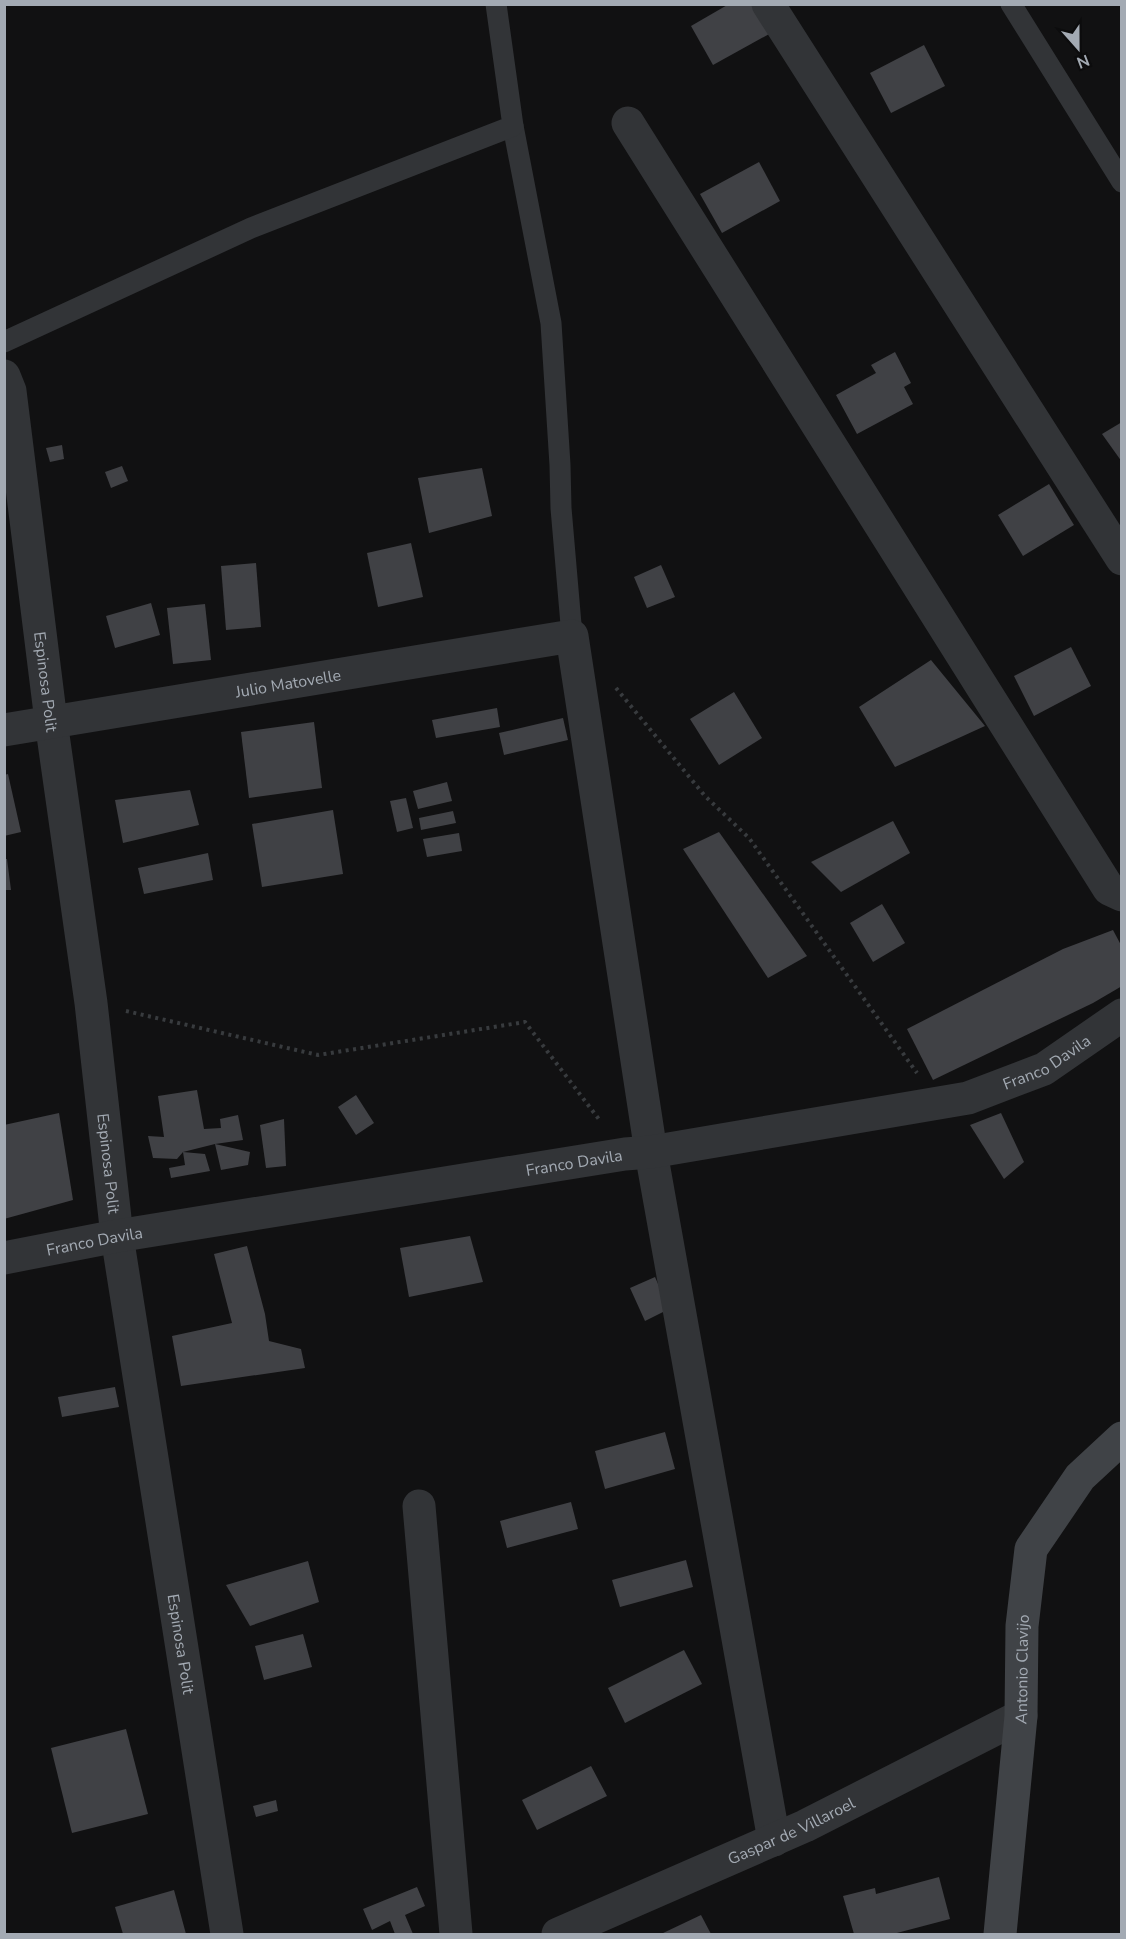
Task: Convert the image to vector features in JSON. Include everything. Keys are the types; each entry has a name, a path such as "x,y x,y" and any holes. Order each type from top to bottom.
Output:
{"main road":[{"name":"Antonio Clavijo","path":"1000,1935 1021,1716 1022,1626 1031,1549 1080,1477 1122,1438"}],"street":[{"path":"768,4 1122,559"},
{"path":"628,123 1108,889 1122,895"},
{"name":"Espinosa Polit","path":"7,383 51,721 92,1003 117,1236 227,1935"},
{"path":"572,636 638,1153 774,1840"},
{"name":"Julio Matovelle","path":"4,730 572,636"},
{"name":"Franco Davila","path":"4,1258 117,1236 968,1098 1044,1069 1122,1015"},
{"path":"419,1506 456,1935"},
{"name":"Gaspar de Villaroel","path":"558,1935 774,1840 1021,1716"}],"lane":[{"path":"496,4 513,126 551,323 561,508 572,636"},
{"path":"1011,4 1122,182"},
{"path":"4,342 251,228 513,126"}],"path":[{"path":"610,679 705,796 749,838 939,1103"},
{"path":"92,1003 318,1055 525,1022 638,1153"}],"building":[{"path":"729,4 754,4 771,33 713,65 691,26"},
{"path":"924,45 945,86 891,113 870,73"},
{"path":"759,162 780,201 722,233 700,194"},
{"path":"895,352 911,383 904,387 913,404 857,434 836,395 876,373 871,365"},
{"path":"1122,422 1122,462 1102,434"},
{"path":"62,445 64,459 50,462 46,448"},
{"path":"122,466 128,481 111,488 105,472"},
{"path":"482,468 492,516 429,533 418,478"},
{"path":"1049,484 1074,525 1023,556 998,515"},
{"path":"411,543 423,597 378,607 367,553"},
{"path":"256,563 261,627 226,630 221,566"},
{"path":"661,565 675,597 647,608 634,577"},
{"path":"151,603 160,635 115,648 106,616"},
{"path":"205,604 211,660 173,664 167,608"},
{"path":"1071,647 1091,686 1034,716 1014,676"},
{"path":"931,660 985,726 895,767 859,707"},
{"path":"734,692 762,738 719,765 690,719"},
{"path":"497,708 500,727 436,738 432,720"},
{"path":"563,718 568,740 504,755 499,733"},
{"path":"314,722 322,788 249,798 241,732"},
{"path":"8,774 21,832 4,836 4,775"},
{"path":"447,782 452,801 418,809 413,791"},
{"path":"190,790 199,825 123,843 115,800"},
{"path":"406,798 413,828 397,832 390,801"},
{"path":"333,810 343,874 262,887 252,824"},
{"path":"453,811 456,823 421,830 419,818"},
{"path":"893,821 910,853 841,892 811,862"},
{"path":"719,832 807,956 768,978 683,849"},
{"path":"459,833 462,851 427,857 423,839"},
{"path":"208,853 213,880 144,894 138,868"},
{"path":"4,859 7,859 11,890 4,890"},
{"path":"882,904 905,943 873,962 850,923"},
{"path":"1113,930 1122,947 1122,986 1093,1003 933,1080 907,1029 1063,949"},
{"path":"197,1090 204,1129 221,1128 220,1119 238,1115 243,1140 183,1152 177,1159 153,1158 148,1136 164,1137 158,1096"},
{"path":"356,1095 374,1123 356,1135 338,1107"},
{"path":"59,1113 73,1200 4,1219 4,1125"},
{"path":"1001,1113 1024,1162 1004,1179 970,1125"},
{"path":"284,1119 286,1166 266,1168 260,1125"},
{"path":"215,1144 250,1152 248,1165 221,1170"},
{"path":"183,1152 205,1154 210,1171 171,1178 169,1168 185,1165"},
{"path":"470,1236 483,1282 409,1297 400,1248"},
{"path":"247,1246 265,1314 269,1341 301,1349 305,1368 181,1386 172,1336 232,1323 214,1254"},
{"path":"655,1277 669,1309 645,1321 630,1288"},
{"path":"115,1387 119,1407 62,1417 58,1397"},
{"path":"665,1432 675,1469 605,1489 595,1451"},
{"path":"571,1502 578,1529 507,1548 500,1521"},
{"path":"686,1560 693,1587 620,1607 612,1580"},
{"path":"308,1561 319,1602 250,1626 226,1585"},
{"path":"303,1634 312,1667 264,1680 255,1646"},
{"path":"684,1650 702,1684 625,1723 608,1688"},
{"path":"126,1729 148,1814 72,1833 51,1748"},
{"path":"591,1766 607,1796 537,1830 522,1800"},
{"path":"276,1800 278,1811 256,1817 253,1806"},
{"path":"939,1877 950,1919 893,1934 854,1934 843,1896 875,1888 876,1894"},
{"path":"417,1887 425,1906 405,1915 413,1934 395,1934 390,1921 372,1930 363,1909"},
{"path":"174,1890 186,1934 123,1934 115,1907"},
{"path":"701,1915 711,1934 661,1934"}]}
